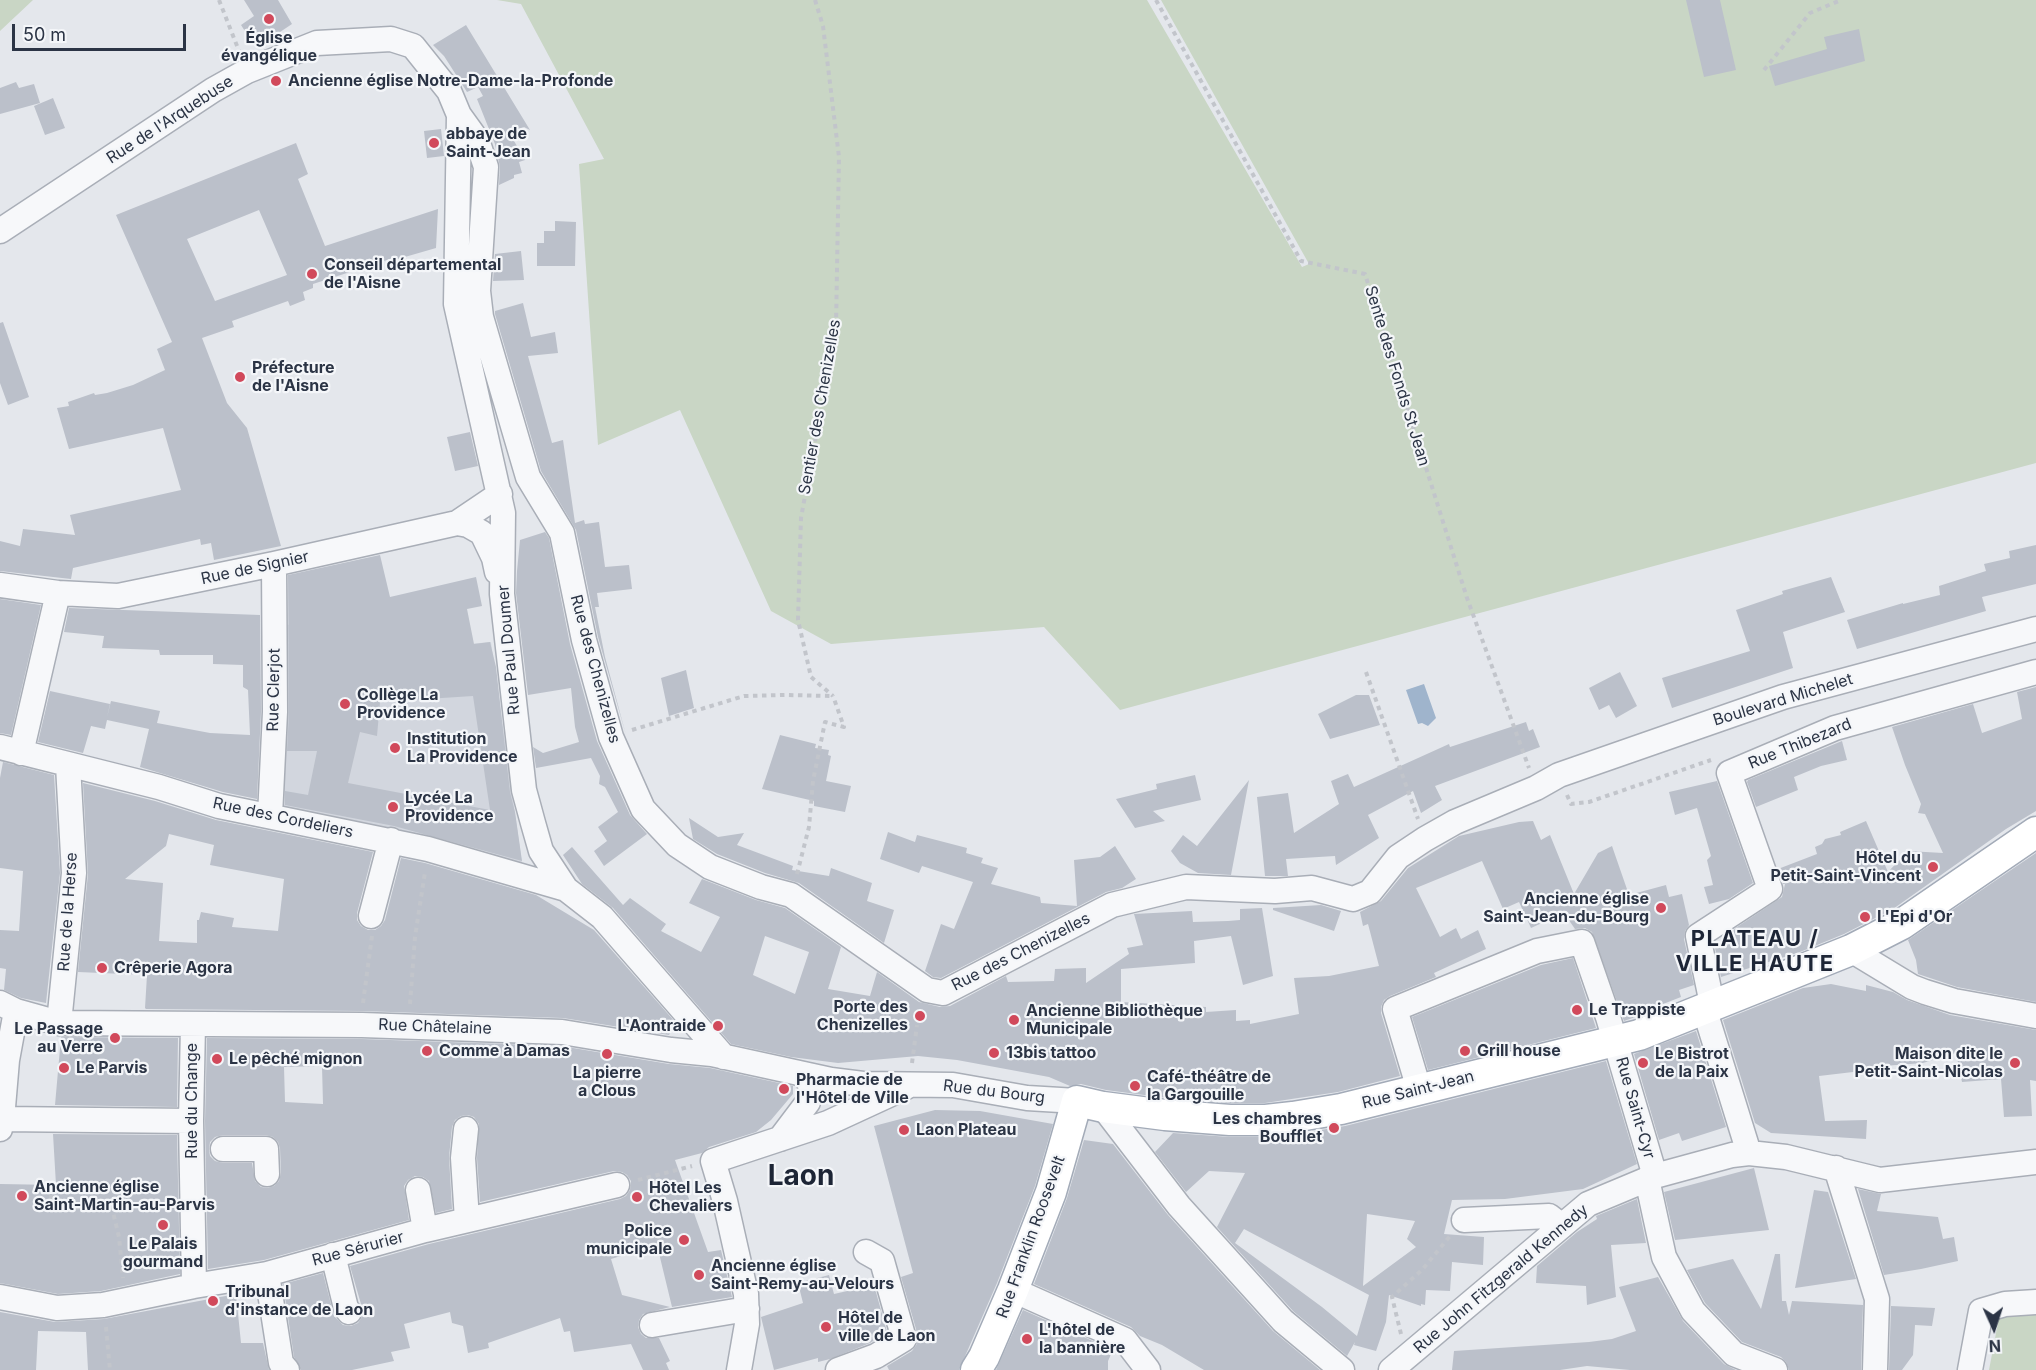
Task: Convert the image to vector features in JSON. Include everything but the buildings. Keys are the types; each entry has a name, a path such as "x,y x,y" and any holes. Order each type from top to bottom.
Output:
{"main road":[{"name":"Rue Saint-Jean","path":"1090,1104 1165,1115 1266,1120 1341,1109 1639,1035 1851,950 1902,924 2036,832"},
{"name":"Rue Franklin Roosevelt","path":"976,1370 984,1357 1013,1290 1051,1192 1090,1104"}],"street":[{"name":"Rue de l'Arquebuse","path":"0,231 213,90 247,71 316,43 391,39 413,46 449,91 459,115"},
{"name":"Rue des Chenizelles","path":"459,115 477,140 486,167 478,291 482,317 528,477 562,533 584,640 611,737 643,809 677,845 710,867 791,895 927,990 943,993 1112,906 1186,887 1275,891 1311,888 1353,899 1370,892 1398,857 1425,839 1455,822 1536,788"},
{"name":"Rue Paul Doumer","path":"459,115 456,304 503,513 502,594 524,790 541,851 566,889 602,917 724,1057"},
{"name":"Rue de Signier","path":"0,585 58,593 118,596 457,523 500,494"},
{"path":"457,523 468,525 482,533 494,558 502,594"},
{"name":"Rue Clerjot","path":"270,816 275,712 274,564"},
{"path":"10,750 58,593"},
{"name":"Boulevard Michelet","path":"1536,788 1559,775 1783,697 2036,629"},
{"name":"Rue Thibezard","path":"1708,1006 1698,936 1770,889 1730,773 1835,728 2036,672"},
{"name":"Rue des Cordeliers","path":"10,750 159,787 219,806 428,849 566,889"},
{"name":"Rue de la Herse","path":"59,1023 74,873 68,765"},
{"path":"371,916 391,840"},
{"name":"Rue Saint-Cyr","path":"1419,1089 1395,1009 1537,951 1582,942 1615,1041 1651,1178 1664,1257 1693,1311 1734,1354 1775,1370"},
{"path":"1851,950 1912,987 1954,1001 2036,1016"},
{"path":"1708,1006 1749,1154"},
{"path":"8,1007 7,1060 1,1124 53,1119 190,1121"},
{"name":"Rue Châtelaine","path":"8,1007 59,1023 362,1025 562,1032 724,1057 807,1075"},
{"name":"Rue du Change","path":"193,1025 190,1121 205,1149 194,1286"},
{"path":"780,1138 808,1102 811,1089 807,1075"},
{"name":"Rue du Bourg","path":"807,1075 863,1084 953,1085 1027,1098 1090,1104"},
{"name":"Rue du Bourg","path":"713,1161 828,1123 910,1084"},
{"path":"1090,1104 1282,1321 1342,1370"},
{"path":"466,1129 463,1158 467,1220"},
{"path":"205,1149 266,1149 267,1174"},
{"name":"Rue John Fitzgerald Kennedy","path":"1399,1364 1588,1204 1651,1178 1732,1155 1749,1154 1786,1157 1880,1180 2036,1162"},
{"path":"713,1161 725,1200 744,1283 747,1324 743,1368"},
{"path":"1836,1168 1877,1299 1875,1370"},
{"name":"Rue Sérurier","path":"0,1297 57,1308 114,1303 194,1286 267,1274 425,1230 616,1185"},
{"path":"418,1190 425,1230"},
{"path":"1464,1220 1549,1216 1562,1226"},
{"path":"838,1370 876,1356 904,1339 882,1261 866,1252"},
{"path":"333,1255 346,1308 349,1312"},
{"path":"267,1274 281,1363 287,1370"},
{"path":"1013,1290 1125,1340 1148,1370"},
{"path":"1970,1370 1981,1311 2005,1304 2036,1302"},
{"path":"652,1324 747,1309"}],"path":[{"path":"219,0 247,71"},
{"name":"Sentier des Chenizelles","path":"815,0 823,26 839,157 836,326 801,518 798,620 811,677 833,696"},
{"name":"Sente des Fonds St Jean","path":"1155,0 1301,261 1365,274 1467,598 1536,788"},
{"path":"1764,70 1810,13 1841,0"},
{"path":"1366,672 1425,839"},
{"path":"611,737 744,696 833,696 844,727 825,722 814,771 809,827 791,895"},
{"path":"1589,802 1719,757"},
{"path":"408,1026 415,937 428,849"},
{"path":"362,1025 365,980 374,922 371,916"},
{"path":"912,1056 917,1025"},
{"path":"616,1185 713,1161"},
{"path":"51,1186 51,1208 112,1208 119,1237 110,1370"},
{"path":"1399,1364 1392,1297 1422,1270 1464,1220"}],"shaded area":[{"name":"Institution La Providence","path":"286,624 327,636 458,645 491,642 522,863 513,867 488,852 468,847 287,811 283,805"}],"green space":[{"path":"0,0 33,0 0,31"},
{"path":"497,0 1147,0 1302,267 1309,264 1161,0 2036,0 2036,463 1120,710 1044,627 831,644 771,611 680,410 598,445 579,164 604,159 521,4"},
{"path":"2036,1309 2036,1370 1989,1370 2000,1312"}],"water":[{"path":"1424,684 1436,718 1428,726 1418,724 1406,690"}],"place":[{"name":"Église évangélique","path":"269,19"},
{"name":"Ancienne église Notre-Dame-la-Profonde","path":"276,81"},
{"name":"abbaye de Saint-Jean","path":"434,143"},
{"name":"Conseil départemental de l'Aisne","path":"312,274"},
{"name":"Préfecture de l'Aisne","path":"240,377"},
{"name":"Collège La Providence","path":"345,704"},
{"name":"Institution La Providence","path":"395,748"},
{"name":"Lycée La Providence","path":"393,807"},
{"name":"Hôtel du Petit-Saint-Vincent","path":"1933,867"},
{"name":"Ancienne église Saint-Jean-du-Bourg","path":"1661,908"},
{"name":"L'Epi d'Or","path":"1865,917"},
{"name":"Crêperie Agora","path":"102,968"},
{"name":"Le Trappiste","path":"1577,1010"},
{"name":"Porte des Chenizelles","path":"920,1016"},
{"name":"Ancienne Bibliothèque Municipale","path":"1014,1020"},
{"name":"L'Aontraide","path":"718,1026"},
{"name":"Le Passage au Verre","path":"115,1038"},
{"name":"Comme à Damas","path":"427,1051"},
{"name":"Grill house","path":"1465,1051"},
{"name":"13bis tattoo","path":"994,1053"},
{"name":"La pierre a Clous","path":"607,1054"},
{"name":"Le pêché mignon","path":"217,1059"},
{"name":"Le Bistrot de la Paix","path":"1643,1063"},
{"name":"Maison dite le Petit-Saint-Nicolas","path":"2015,1063"},
{"name":"Le Parvis","path":"64,1068"},
{"name":"Café-théâtre de la Gargouille","path":"1135,1086"},
{"name":"Pharmacie de l'Hôtel de Ville","path":"784,1089"},
{"name":"Les chambres Boufflet","path":"1334,1128"},
{"name":"Laon Plateau","path":"904,1130"},
{"name":"Ancienne église Saint-Martin-au-Parvis","path":"22,1196"},
{"name":"Hôtel Les Chevaliers","path":"637,1197"},
{"name":"Le Palais gourmand","path":"163,1225"},
{"name":"Police municipale","path":"684,1240"},
{"name":"Ancienne église Saint-Remy-au-Velours","path":"699,1275"},
{"name":"Tribunal d'instance de Laon","path":"213,1301"},
{"name":"Hôtel de ville de Laon","path":"826,1327"},
{"name":"L'hôtel de la bannière","path":"1027,1339"}],"district":[{"name":"PLATEAU / VILLE HAUTE","path":"1755,952"},
{"name":"Laon","path":"801,1177"}]}
